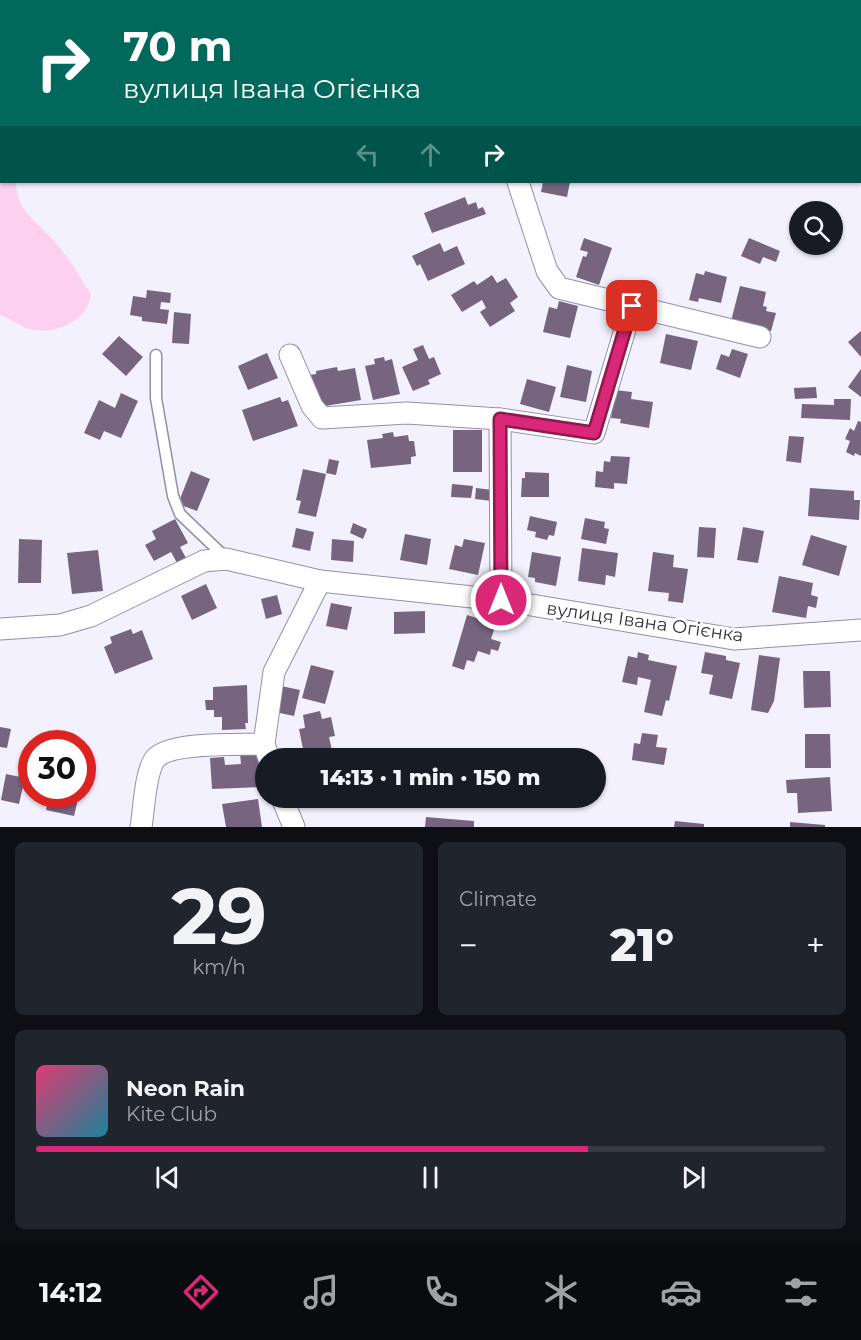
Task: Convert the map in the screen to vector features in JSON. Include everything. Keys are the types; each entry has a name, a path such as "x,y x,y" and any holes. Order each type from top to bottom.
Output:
{"street":[{"path":"518,183 547,271 559,288 760,337"},
{"path":"290,355 312,406 322,418 407,413 500,419 594,433 632,306"},
{"path":"500,419 501,600"},
{"name":"вулиця Івана Огієнка","path":"0,629 60,625 91,616 204,561 226,559 320,581 501,600 734,639 861,630"},
{"path":"267,748 274,672 320,581"},
{"path":"141,827 150,770 156,758 169,749 255,751"},
{"path":"286,808 294,827"}],"lane":[{"path":"156,355 156,398 173,496 180,514 226,559"}],"shaded area":[{"path":"0,183 16,183 17,193 25,210 63,252 91,294 83,312 67,325 57,329 26,328 0,315"}],"building":[{"path":"543,183 570,183 567,197 541,192"},
{"path":"465,197 468,205 476,202 478,209 483,207 486,214 432,233 424,213"},
{"path":"584,238 612,248 599,285 576,277 583,256 586,257 588,252 580,250"},
{"path":"749,238 780,251 776,262 763,257 760,264 741,256"},
{"path":"440,243 444,252 457,246 465,264 428,281 420,264 417,266 412,256"},
{"path":"705,271 727,277 721,303 699,298 698,302 689,300 696,273 704,275"},
{"path":"492,275 497,283 506,278 518,297 510,303 515,311 490,327 480,312 486,308 482,300 462,312 451,295 474,281 477,285"},
{"path":"740,286 766,292 763,306 767,307 766,311 776,313 771,331 731,321"},
{"path":"147,290 171,293 170,303 161,302 160,309 169,310 167,324 142,321 142,317 130,315 133,296 146,298"},
{"path":"559,301 578,306 570,338 543,332 549,307 557,309"},
{"path":"174,312 191,314 189,344 172,343"},
{"path":"861,331 861,357 848,342"},
{"path":"666,334 698,341 691,370 660,363"},
{"path":"119,336 143,357 126,376 102,354"},
{"path":"423,345 429,359 434,357 441,374 428,380 430,384 413,391 402,367 418,360 413,349"},
{"path":"732,349 748,354 740,378 716,369 721,354 729,357"},
{"path":"267,353 278,378 248,390 238,366"},
{"path":"384,357 385,361 392,359 400,394 373,400 365,366 375,364 374,359"},
{"path":"567,365 592,371 586,402 560,397"},
{"path":"337,367 338,371 355,368 361,400 319,407 309,375 316,374 316,371"},
{"path":"861,369 861,397 848,387"},
{"path":"527,379 556,387 549,412 520,404"},
{"path":"816,387 817,398 795,399 794,388"},
{"path":"615,390 632,392 631,399 653,402 649,428 620,423 621,419 611,418"},
{"path":"121,393 138,401 121,438 104,431 100,440 84,433 99,400 115,408"},
{"path":"280,397 282,402 288,400 298,426 253,441 242,410"},
{"path":"834,399 851,399 850,420 801,418 802,404 834,405"},
{"path":"858,421 861,422 861,456 855,453 854,456 846,452 850,441 845,439 850,428 854,431"},
{"path":"453,430 482,430 482,472 453,472"},
{"path":"393,432 394,437 408,435 409,441 414,441 416,456 411,457 411,464 371,468 367,440 383,438 382,434"},
{"path":"789,436 804,437 801,463 786,461"},
{"path":"611,456 630,457 627,484 614,483 614,489 595,487 596,471 603,472 604,461 610,462"},
{"path":"329,459 339,461 336,475 326,473"},
{"path":"303,469 326,474 316,517 298,513 301,501 296,500"},
{"path":"191,471 210,479 197,511 178,504"},
{"path":"525,472 549,473 549,497 521,497 522,478 525,478"},
{"path":"452,484 473,486 471,498 451,497"},
{"path":"476,488 493,490 492,501 475,499"},
{"path":"810,488 854,491 854,500 860,500 859,520 808,516"},
{"path":"530,516 557,522 554,536 549,535 547,540 535,537 536,532 527,530"},
{"path":"585,518 605,522 604,528 609,529 606,544 581,539"},
{"path":"175,519 188,543 180,547 186,558 177,563 171,552 154,561 145,545 156,539 152,531"},
{"path":"353,523 367,529 363,539 350,533"},
{"path":"699,527 716,528 714,558 697,557"},
{"path":"743,527 764,531 758,563 737,560"},
{"path":"296,528 314,532 310,551 292,547"},
{"path":"405,534 431,539 427,565 400,560"},
{"path":"811,535 847,546 839,576 802,565"},
{"path":"19,539 42,540 41,583 18,583"},
{"path":"332,539 354,541 353,562 331,560"},
{"path":"464,539 485,543 478,575 449,569 455,545 462,547"},
{"path":"582,548 618,553 615,577 606,575 605,585 578,581"},
{"path":"98,550 103,591 72,594 67,553"},
{"path":"532,552 561,557 556,586 535,582 535,578 528,577"},
{"path":"653,552 674,555 673,567 688,569 683,603 668,601 669,593 648,591"},
{"path":"779,576 813,583 811,595 818,597 816,608 808,606 806,618 772,612"},
{"path":"206,584 217,608 192,620 181,596"},
{"path":"277,595 282,614 266,619 261,599"},
{"path":"331,603 352,607 347,630 326,626"},
{"path":"425,611 425,633 394,634 394,612"},
{"path":"467,615 496,624 491,639 501,642 498,651 491,649 490,655 478,651 474,662 467,660 464,670 452,666"},
{"path":"131,629 133,634 142,630 153,659 115,674 104,647 112,643 110,637"},
{"path":"638,652 649,655 648,660 677,666 669,701 666,700 662,716 644,712 651,680 638,677 637,685 622,682 628,656 637,658"},
{"path":"705,652 726,656 726,660 740,663 732,699 709,694 713,675 701,673"},
{"path":"759,655 780,658 774,701 768,713 751,710"},
{"path":"311,665 334,671 325,704 302,698"},
{"path":"803,671 830,671 831,707 804,708"},
{"path":"247,685 248,723 245,723 246,729 222,730 222,717 214,717 214,710 206,710 205,700 213,700 213,687"},
{"path":"281,686 300,690 294,716 275,712"},
{"path":"320,711 322,719 331,717 335,736 329,737 332,748 303,748 299,729 305,728 303,715"},
{"path":"0,727 11,729 7,748 0,747"},
{"path":"642,733 658,735 656,747 667,748 664,765 632,760 634,743 640,744"},
{"path":"805,734 830,734 831,768 805,768"},
{"path":"255,753 255,787 212,789 210,758 224,757 225,765 241,764 240,754"},
{"path":"6,774 18,777 18,804 1,800"},
{"path":"830,777 832,811 798,813 797,793 787,793 786,780"},
{"path":"255,799 255,808 259,808 262,827 226,827 222,804"},
{"path":"46,808 76,808 74,816 46,810"},
{"path":"426,817 474,821 474,827 425,827"},
{"path":"675,821 704,824 704,827 674,827"},
{"path":"790,822 825,825 825,827 790,827"}],"route":[{"path":"501,600 500,419 594,433 632,306"}]}
